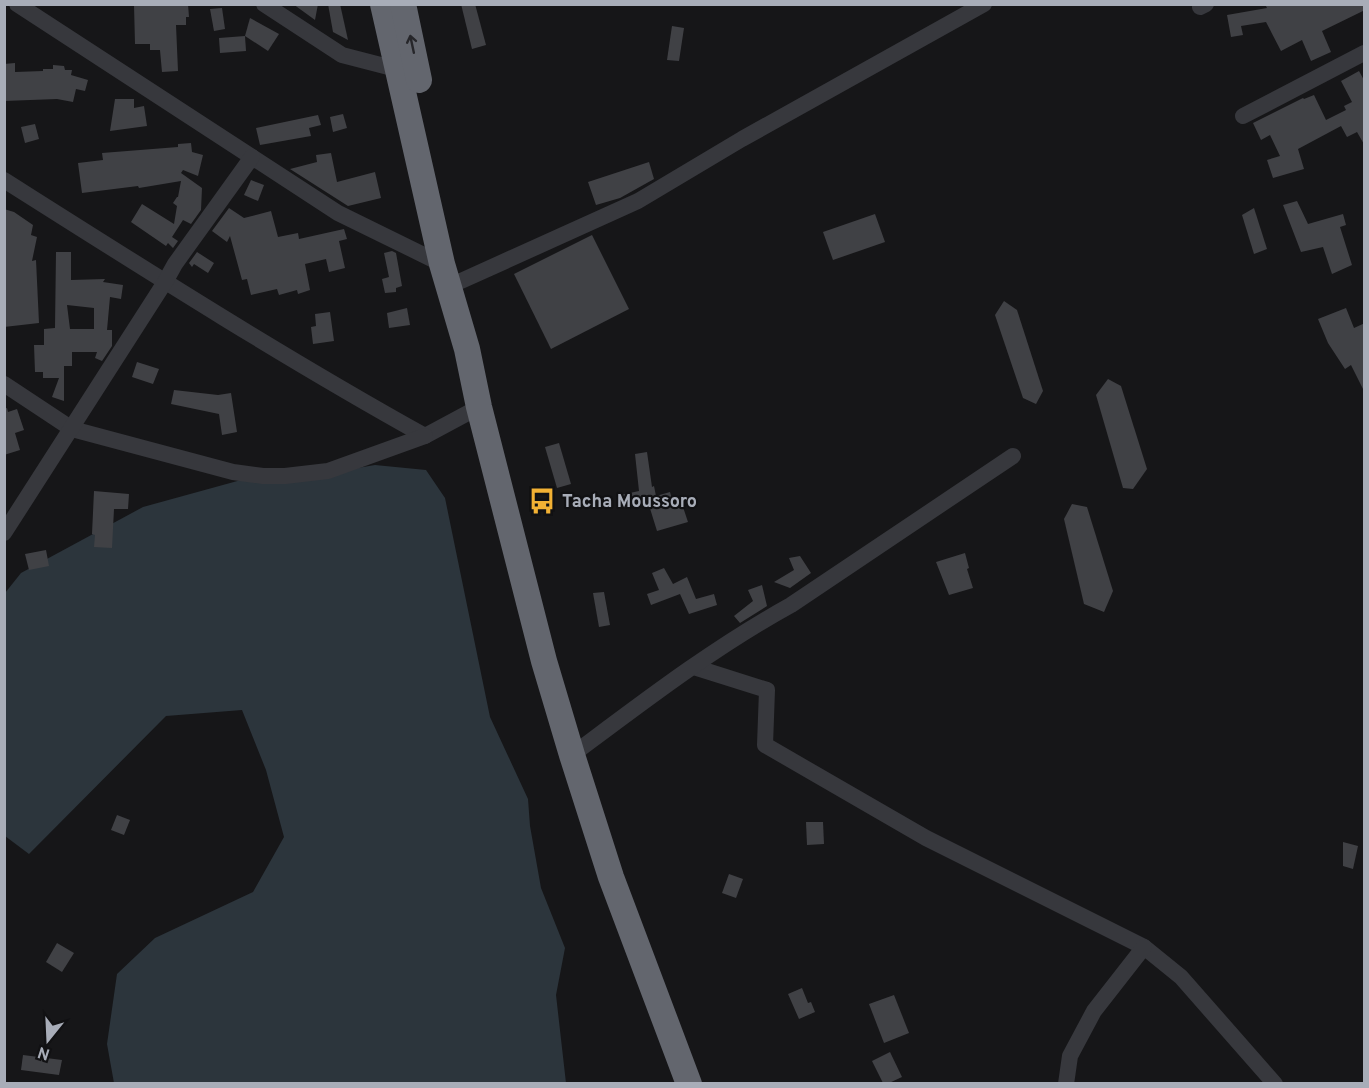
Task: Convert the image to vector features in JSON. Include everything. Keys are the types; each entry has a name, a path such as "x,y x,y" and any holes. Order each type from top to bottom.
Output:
{"highway":[{"path":"383,4 451,273"},
{"path":"403,4 451,273 479,407 521,575 572,755 611,877 689,1083"}],"street":[{"path":"17,4 338,213 451,273 638,201 742,139 984,4"},
{"path":"264,4 342,55 400,70"},
{"path":"1243,116 1365,53"},
{"path":"4,533 175,264 252,157"},
{"path":"4,180 165,282 425,436"},
{"path":"4,384 72,429 233,472 263,476 328,471 425,436 479,407"},
{"path":"572,755 658,690 762,621 791,605 1013,456"},
{"path":"694,667 767,690 765,745 926,838 1144,946 1181,977 1275,1083"},
{"path":"1066,1083 1070,1056 1094,1011 1144,946"}],"shaded area":[{"path":"375,465 426,470 445,498 490,717 528,799 530,826 541,888 565,948 556,995 566,1083 114,1083 107,1044 117,974 155,938 253,892 284,837 266,770 242,710 166,716 29,854 5,836 5,593 21,573 143,507 241,480 322,474"}],"building":[{"path":"188,4 189,17 186,17 186,25 176,25 178,71 162,72 160,50 150,50 150,44 135,44 134,5"},
{"path":"293,4 318,4 315,20"},
{"path":"328,4 340,4 348,40 333,32"},
{"path":"461,4 475,4 486,45 472,49"},
{"path":"1265,4 1365,4 1365,10 1322,31 1331,52 1311,61 1302,40 1281,51 1266,22 1241,26 1243,35 1231,37 1227,15 1267,8"},
{"path":"222,8 225,29 214,31 210,9"},
{"path":"250,18 279,34 268,51 245,36"},
{"path":"672,26 684,28 679,61 667,60"},
{"path":"245,36 246,51 220,53 219,38"},
{"path":"15,63 15,72 43,71 43,69 53,69 53,65 64,66 65,70 72,70 71,75 88,80 85,91 76,89 73,102 57,99 4,101 4,64"},
{"path":"1359,71 1365,82 1365,146 1357,132 1347,137 1341,126 1298,149 1304,169 1273,178 1267,160 1280,156 1270,135 1261,140 1253,123 1303,98 1314,95 1326,120 1346,110 1344,106 1352,102 1341,81"},
{"path":"115,99 134,99 134,108 144,106 147,126 110,131"},
{"path":"343,114 347,128 333,132 330,117"},
{"path":"318,115 321,125 309,128 311,136 260,145 256,128"},
{"path":"35,124 39,139 25,143 21,127"},
{"path":"191,143 192,152 203,155 198,176 183,170 181,173 202,188 201,210 191,224 183,220 172,237 178,241 173,248 168,243 166,246 131,222 142,204 174,224 177,206 173,203 178,197 181,181 139,188 138,186 82,193 78,163 103,160 102,153 178,147 178,144"},
{"path":"331,153 337,182 375,172 381,198 348,206 290,169 317,162 316,155"},
{"path":"649,162 654,179 620,198 596,205 588,182"},
{"path":"251,180 264,185 258,201 244,195"},
{"path":"1297,201 1308,224 1343,214 1346,225 1340,227 1352,265 1332,274 1323,247 1301,252 1283,205"},
{"path":"229,208 244,218 271,211 278,237 298,233 299,239 344,229 347,239 339,241 345,268 329,272 326,259 305,264 310,290 298,294 297,290 279,295 277,289 251,295 247,279 242,280 230,236 227,242 212,231"},
{"path":"1254,208 1267,249 1254,254 1242,215"},
{"path":"4,209 14,212 33,225 31,235 37,237 32,261 36,260 39,323 4,327"},
{"path":"875,214 885,242 833,260 823,232"},
{"path":"592,235 629,309 551,349 514,274"},
{"path":"392,251 396,253 402,286 396,288 396,292 385,293 382,279 389,277 384,253"},
{"path":"56,252 71,252 71,280 105,279 103,282 123,285 121,299 110,297 107,330 112,330 112,346 102,361 95,358 97,352 72,352 72,366 64,366 64,401 52,397 59,378 43,378 43,372 35,372 34,345 44,345 44,329 55,328","holes":["67,305 94,308 94,329 70,329"]},
{"path":"197,252 214,263 208,273 194,264 192,267 189,263"},
{"path":"1004,301 1017,310 1043,391 1036,404 1023,398 995,315"},
{"path":"407,308 410,325 389,328 387,313"},
{"path":"1346,308 1354,328 1365,323 1365,393 1351,365 1345,369 1328,343 1318,319"},
{"path":"330,312 334,341 313,344 311,327 316,326 315,314"},
{"path":"137,362 159,369 153,384 132,377"},
{"path":"1108,379 1121,386 1147,469 1133,489 1123,488 1096,395"},
{"path":"174,390 218,395 231,393 237,432 222,435 219,414 171,404"},
{"path":"7,408 8,412 17,409 24,430 15,433 20,450 4,455 4,409"},
{"path":"559,443 571,484 557,488 545,447"},
{"path":"647,452 652,487 654,486 656,496 670,492 675,509 683,507 688,522 657,531 648,502 619,508 616,496 639,491 635,454"},
{"path":"94,491 129,494 128,509 114,509 112,548 94,547 95,535 92,534"},
{"path":"1072,504 1087,507 1113,591 1104,612 1084,604 1064,519"},
{"path":"46,550 49,566 29,570 25,554"},
{"path":"965,553 973,588 949,595 936,562"},
{"path":"800,556 811,573 790,588 774,582 794,570 789,558"},
{"path":"664,568 673,584 687,577 696,599 714,594 717,605 689,614 680,594 651,605 647,594 659,590 652,573"},
{"path":"762,585 767,606 740,623 734,616 753,601 748,590"},
{"path":"604,592 610,625 599,627 593,593"},
{"path":"117,815 130,820 124,835 111,830"},
{"path":"806,822 823,822 824,844 807,845"},
{"path":"1343,842 1358,846 1353,869 1343,866"},
{"path":"729,874 743,879 736,898 722,893"},
{"path":"57,943 74,953 62,972 46,962"},
{"path":"802,988 808,1003 811,1002 815,1012 799,1019 788,994"},
{"path":"894,995 909,1033 884,1043 869,1004"},
{"path":"890,1052 902,1077 889,1083 883,1083 872,1061"},
{"path":"23,1055 62,1060 59,1075 21,1070"}],"place":[{"name":"Tacha Moussoro","path":"542,501"}]}
